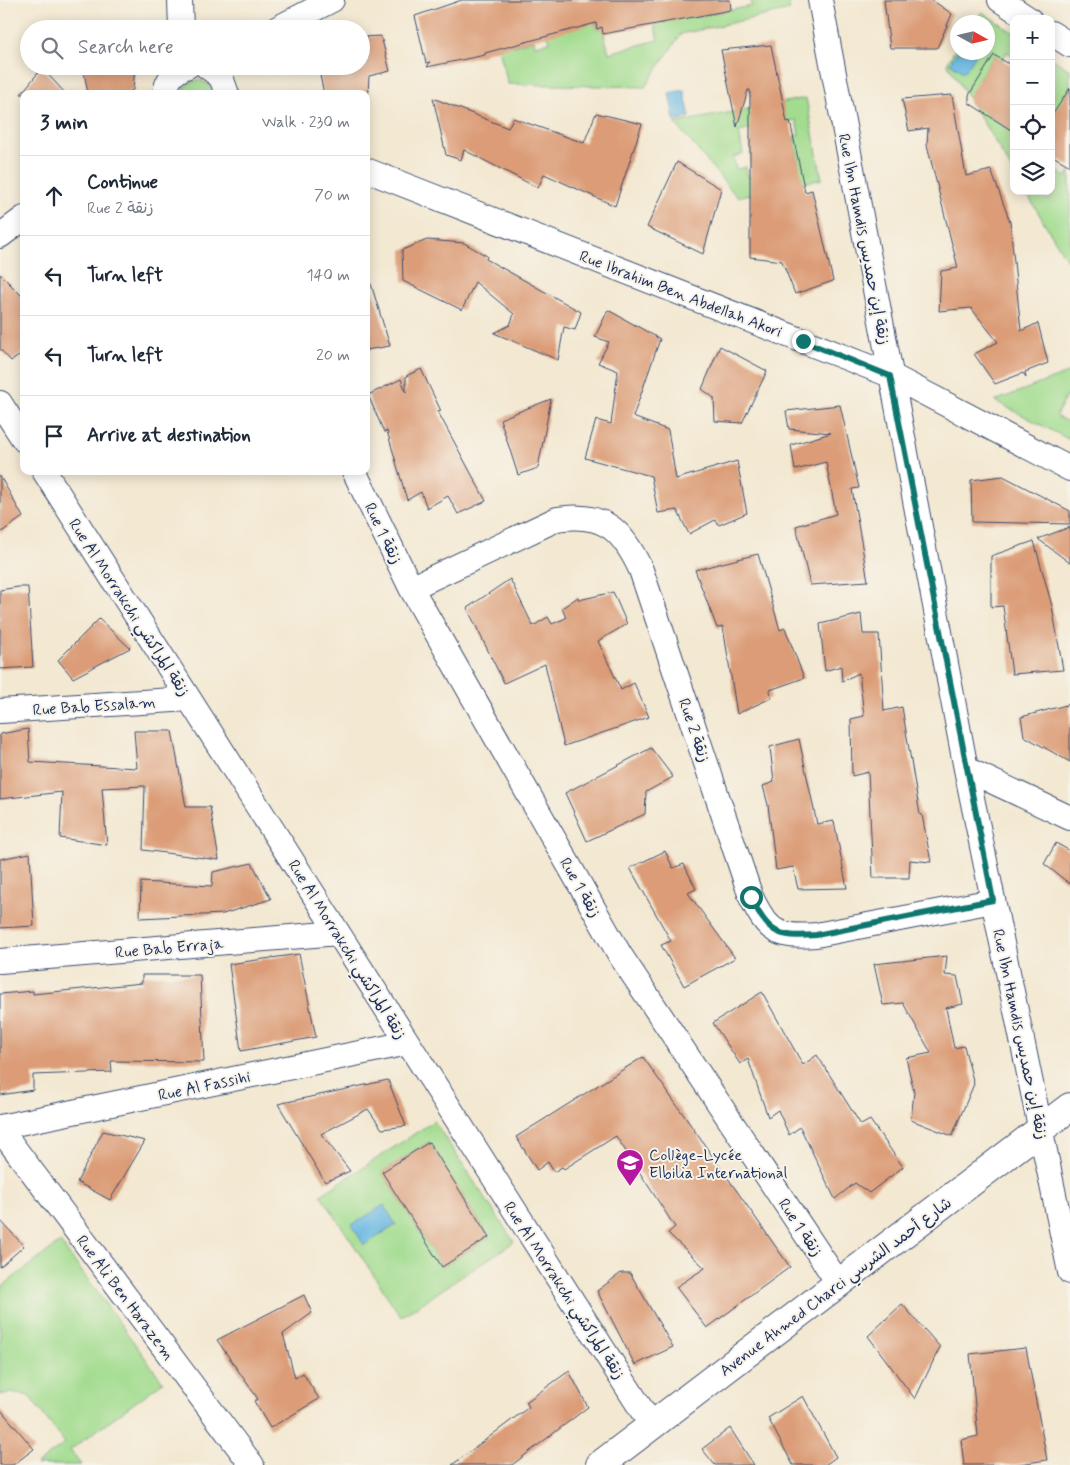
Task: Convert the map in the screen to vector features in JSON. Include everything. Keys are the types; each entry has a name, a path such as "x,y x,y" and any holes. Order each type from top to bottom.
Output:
{"street":[{"path":"180,0 181,20"},
{"path":"293,20 332,0"},
{"name":"Rue Ibn Hamdis زنقة إبن حمديس","path":"820,0 966,769 1070,1272"},
{"path":"1000,0 1023,15"},
{"path":"1055,36 1070,45"},
{"path":"166,90 168,81 173,75"},
{"path":"219,75 221,76 226,90"},
{"name":"Rue Ibrahim Ben Abdellah Akori","path":"370,172 890,376 1070,469"},
{"path":"0,236 20,221"},
{"path":"0,402 20,434"},
{"name":"Rue Al Morrakchi زنقة المراكشي","path":"47,475 652,1426"},
{"name":"Rue 1 زنقة","path":"356,475 411,588 620,955 839,1284"},
{"name":"Rue 2 زنقة","path":"411,588 557,519 579,516 598,519 630,548 641,570 751,897 761,918 777,933 797,936 816,935 993,900"},
{"name":"Rue Bab Essalam","path":"0,711 189,698"},
{"path":"966,769 1070,818"},
{"name":"Rue Bab Erraja","path":"0,962 338,934"},
{"name":"Rue Al Fassihi","path":"0,1128 408,1043"},
{"name":"Avenue Ahmed Charci شارع أحمد الشرسي","path":"600,1465 1070,1107"},
{"name":"Rue Ali Ben Harazem","path":"0,1128 252,1465"}],"green space":[{"path":"486,0 513,46 534,40 535,45 550,42 548,35 590,0 597,29 602,27 609,53 658,40 653,17 693,17 752,6 751,0 788,0 790,10 681,34 645,87 508,84"},
{"path":"995,21 1010,30 1010,54 1007,52 1002,60 995,56"},
{"path":"950,58 952,60 950,63 963,72 972,60 991,60 978,80 987,86 993,108 988,116 1010,130 1010,166 947,63"},
{"path":"1055,61 1070,70 1070,95 1055,112"},
{"path":"199,80 208,84 212,90 184,90 188,83"},
{"path":"806,98 822,179 737,197 675,123","holes":["796,120 799,135 794,136 799,166 748,177 746,167 736,169 733,157 743,154 739,132"]},
{"path":"1055,170 1066,177 1070,171 1070,265 1027,195 1042,195 1049,200 1052,195 1055,195 1057,187 1055,186"},
{"path":"1070,372 1070,398 1066,396 1056,416 1070,423 1070,440 995,401"},
{"path":"434,1121 514,1242 401,1317 321,1195","holes":["429,1142 489,1237 442,1267 382,1172"]},
{"path":"60,1242 163,1382 70,1450 81,1465 36,1465 65,1443 29,1396 12,1392 0,1395 0,1288"}],"water":[{"path":"952,60 972,60 964,72 950,63"},
{"path":"684,90 690,117 674,120 669,93"},
{"path":"384,1205 396,1225 364,1245 352,1225"}],"building":[{"path":"462,0 730,0 731,10 603,34 602,27 597,29 596,23 485,53 485,55 427,67 430,62 426,63 415,16"},
{"path":"884,0 932,0 952,14 937,48 890,48"},
{"path":"381,36 390,71 369,76 368,90 323,90 320,75 370,75 370,37"},
{"path":"771,45 787,122 790,121 805,192 812,190 833,281 795,294 782,261 750,257 750,90 748,90 737,127 721,50"},
{"path":"995,56 1010,65 1010,129 969,103 969,95 991,60 995,60"},
{"path":"36,75 48,75 62,90 24,90"},
{"path":"85,75 134,75 133,90 87,90"},
{"path":"1070,88 1070,166 1055,157 1055,111"},
{"path":"952,95 966,176 991,170 1010,222 1021,331 1038,323 1048,363 1025,372 1026,377 1023,373 995,384 974,354 998,342 971,308 939,311 941,271 958,268 927,145 928,128 909,131 902,99"},
{"path":"433,98 508,128 513,118 584,143 596,113 642,124 615,206 544,174 538,188 464,150 461,160 446,155"},
{"path":"677,162 721,189 703,254 647,227"},
{"path":"427,240 464,243 487,256 486,259 581,312 575,330 564,327 558,360 494,333 510,325 514,314 475,282 462,310 403,281 402,250"},
{"path":"0,274 20,294 20,355 11,361 0,349"},
{"path":"370,284 390,346 370,349"},
{"path":"608,310 660,339 633,417 668,430 676,479 737,461 747,513 719,525 715,520 689,534 677,510 658,513 651,476 585,458 596,420 611,424 618,371 598,363 609,342 595,337"},
{"path":"720,346 767,371 742,423 715,421 714,398 702,389"},
{"path":"421,369 441,411 438,412 486,501 458,514 448,496 427,508 421,492 407,500 387,431 384,432 370,400 370,394 401,379 406,392 406,376"},
{"path":"551,399 538,468 518,475 500,419"},
{"path":"840,405 859,488 852,489 868,581 810,585 796,526 836,514 826,462 795,470 791,445 831,433 789,429 786,411"},
{"path":"0,476 23,517 0,533"},
{"path":"1003,476 1070,511 1070,524 972,522 971,480"},
{"path":"1070,527 1070,563 1038,539"},
{"path":"1034,541 1052,606 1063,670 1012,674 1003,606 991,607 991,556"},
{"path":"758,554 780,630 785,628 804,678 770,690 771,698 737,714 723,627 717,628 695,570"},
{"path":"510,579 533,626 548,617 552,624 566,618 562,608 578,597 579,600 613,592 627,624 598,641 621,690 634,683 649,717 564,746 545,664 504,683 467,608"},
{"path":"28,587 33,667 0,669 0,590"},
{"path":"861,614 863,634 879,634 884,711 902,707 920,815 922,815 931,862 910,860 909,878 873,878 868,772 852,776 851,719 864,716 859,673 842,681 841,666 825,671 820,624"},
{"path":"99,619 130,648 73,678 58,660"},
{"path":"1070,704 1070,762 1024,736 1021,717"},
{"path":"28,729 30,762 137,768 134,731 172,731 186,807 210,807 219,860 143,850 145,786 102,788 107,845 60,838 62,792 0,799 0,734"},
{"path":"799,739 817,824 834,821 847,888 798,889 793,867 776,870 768,805 763,786 774,782 770,747"},
{"path":"651,748 673,777 646,792 645,814 587,841 565,793"},
{"path":"1056,843 1070,851 1070,884 1044,864"},
{"path":"665,851 673,868 684,864 696,889 688,893 735,958 684,986 661,945 671,941 630,868"},
{"path":"30,853 34,926 0,928 0,859"},
{"path":"252,863 271,899 223,914 140,918 141,882 212,886 213,872"},
{"path":"299,954 316,1037 241,1051 229,964"},
{"path":"947,956 945,975 957,976 963,1004 946,1008 954,1048 964,1046 974,1084 952,1136 911,1120 914,1092 906,1058 931,1053 903,1003 883,1005 874,964"},
{"path":"142,975 200,975 204,1062 111,1061 112,1072 33,1075 33,1090 0,1095 0,994 33,991 33,994 142,983"},
{"path":"762,992 803,1065 817,1055 861,1125 870,1120 903,1167 869,1193 855,1183 835,1199 800,1127 789,1135 778,1110 768,1117 748,1059 740,1064 713,1023"},
{"path":"643,1057 790,1267 707,1328 676,1287 705,1268 668,1233 675,1227 616,1136 564,1169 562,1167 554,1172 548,1162 537,1170 516,1137"},
{"path":"388,1080 406,1126 382,1129 368,1109 321,1134 350,1171 325,1182 278,1104"},
{"path":"103,1131 145,1141 110,1200 77,1182"},
{"path":"429,1142 489,1237 442,1267 382,1172"},
{"path":"0,1220 24,1246 0,1267"},
{"path":"621,1273 630,1273 673,1347 635,1365 597,1291"},
{"path":"304,1295 312,1313 283,1334 295,1378 303,1373 319,1399 270,1428 254,1401 258,1399 217,1340"},
{"path":"902,1304 940,1347 915,1399 868,1336"},
{"path":"1026,1348 1047,1460 1012,1465 964,1465 961,1440 978,1436 970,1354"},
{"path":"569,1371 588,1407 512,1465 452,1465 529,1407 526,1402"},
{"path":"803,1396 836,1457 825,1465 793,1465 768,1418"},
{"path":"0,1409 34,1449 13,1465 0,1465"},
{"path":"730,1428 754,1465 715,1465 702,1449"}],"place":[{"name":"Collège-Lycée Elbilia International","path":"630,1187"}],"route":[{"path":"751,897 761,918 777,933 797,936 816,935 993,900 890,376 803,341"}]}
